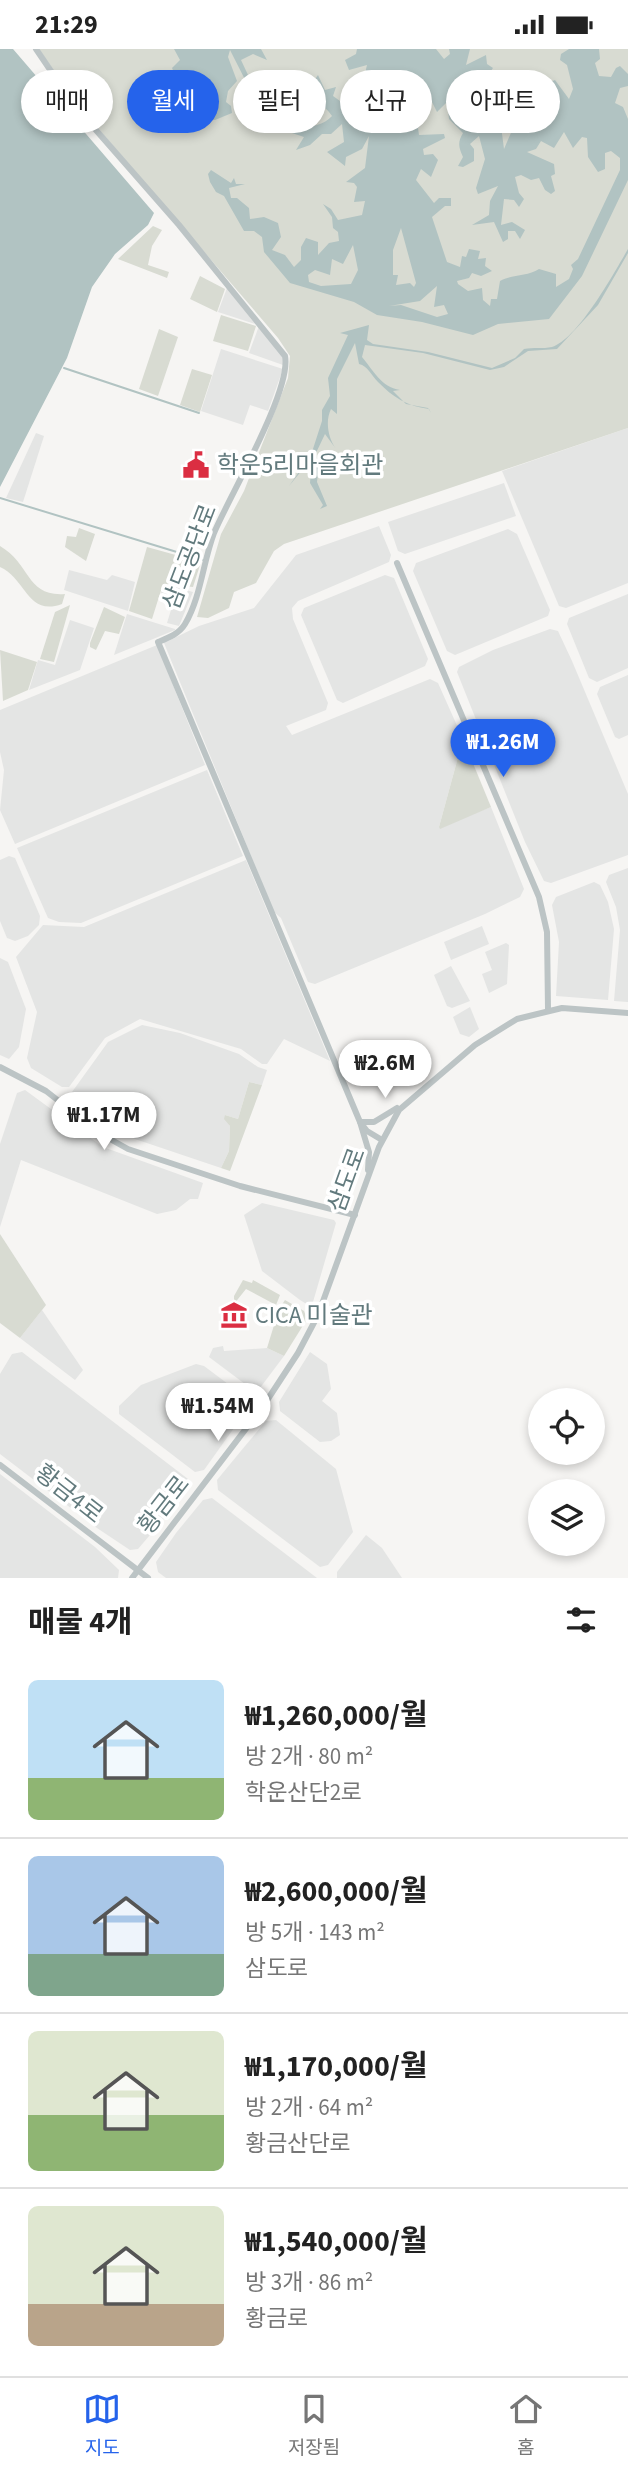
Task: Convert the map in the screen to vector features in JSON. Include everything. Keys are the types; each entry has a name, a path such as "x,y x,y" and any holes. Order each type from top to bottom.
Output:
{"street":[{"name":"삼도공단로","path":"36,49 74,106 192,240 285,356 285,372 240,483 213,536 187,618 178,632 159,642 360,1122 367,1131 383,1140"},
{"path":"397,563 539,897 547,932 548,1009"},
{"name":"삼도로","path":"318,1315 383,1140 395,1116 413,1097 488,1034 517,1019 548,1009 628,1013"},
{"path":"0,1067 46,1091 120,1146 232,1183 355,1215"},
{"path":"367,1179 369,1152 360,1122 376,1121 413,1097"},
{"name":"황금로","path":"132,1578 270,1396 318,1315"},
{"name":"황금4로","path":"0,1465 148,1578"}],"shaded area":[{"path":"0,49 13,49 31,70 21,70 21,133 85,133 154,213 148,225 115,254 92,287 67,358 0,487"},
{"path":"39,49 628,49 628,428 284,544 274,551 256,583 234,592 229,608 208,618 197,617 221,534 244,491 288,378 290,356 278,338 102,133 113,133 113,70 53,70"},
{"path":"174,49 261,49 267,60 253,54 241,60 246,70 240,70 230,50 228,57 233,70 233,85 228,91 226,102 231,106 232,113 219,118 219,70 172,68 180,60"},
{"path":"357,49 436,49 444,59 450,54 449,49 470,49 466,65 486,55 487,64 493,68 446,70 446,103 437,112 432,102 432,70 366,70 367,65 349,70 345,60 356,54"},
{"path":"569,49 599,49 600,59 595,63 599,76 611,77 620,66 628,74 628,86 620,88 615,103 623,107 628,119 628,180 582,276 549,319 498,324 473,335 422,322 377,315 354,302 290,283 264,252 262,237 254,231 244,231 224,196 216,192 208,174 211,170 231,183 234,178 236,184 245,184 229,188 231,198 237,198 249,208 250,219 264,217 278,223 281,237 272,250 285,255 294,267 301,260 301,247 306,238 318,242 318,255 329,243 339,241 338,232 333,228 332,217 323,204 331,209 338,220 362,215 365,201 354,202 357,187 354,183 346,182 365,168 369,136 362,149 346,157 345,166 327,152 344,142 343,133 444,134 445,138 423,149 424,155 433,154 438,160 431,177 421,169 416,180 434,203 439,198 451,198 451,206 445,206 432,217 447,262 460,267 462,256 466,257 469,249 480,251 478,259 486,258 485,266 492,271 481,276 472,273 469,278 457,281 468,291 482,288 483,300 490,306 491,299 497,299 500,281 505,279 539,269 556,274 556,287 569,279 573,269 571,265 578,259 620,170 620,158 611,151 605,153 605,169 598,172 588,157 587,138 582,137 573,148 564,132 554,148 541,141 536,149 527,152 554,164 555,174 551,176 555,191 551,194 545,190 539,178 531,180 521,175 515,177 519,193 524,199 519,207 514,200 504,199 501,225 512,222 525,230 520,239 515,231 508,231 508,239 503,242 494,222 472,225 489,215 490,201 498,186 478,194 476,188 485,159 479,136 470,144 474,149 474,161 463,167 458,166 463,157 459,145 463,133 502,133 504,149 511,133 560,133 560,87 569,99 573,89 567,65 560,60 561,54","holes":["401,228 416,283 414,287 410,283 396,285 398,275 393,275 393,250","353,245 358,270 351,284 321,286 309,282 308,275 315,270 330,275 332,259 343,264","437,286 434,307 444,305 448,314 437,317 401,305 389,306 420,301"]},
{"path":"336,87 333,96 340,101 340,126 331,134 322,134 310,145 296,150 304,137 292,133 326,133 326,121 332,116 326,109 326,90"},
{"path":"153,226 162,230 152,246 148,265 169,272 167,278 118,259"},
{"path":"628,249 598,305 575,330 594,304"},
{"path":"200,276 225,289 217,312 190,299"},
{"path":"227,288 255,324 218,312"},
{"path":"221,315 256,326 248,351 213,341"},
{"path":"369,325 367,340 373,344 428,352 492,368 515,358 524,349 552,347 572,333 557,349 528,351 504,367 490,370 423,353 365,345 362,357 383,382 400,390 393,391 403,401 389,392 359,364 355,343 337,379 337,414 331,409 328,419 333,445 325,434 315,455 319,465 317,482 327,506 320,509 323,505 310,483 312,458 289,486 311,455 322,421 322,410 330,396 328,378 348,335 340,333"},
{"path":"259,326 284,359 283,365 249,353"},
{"path":"159,329 178,337 158,396 139,389"},
{"path":"221,349 283,369 268,411 250,405 243,425 201,411"},
{"path":"192,369 212,375 200,412 180,405"},
{"path":"628,428 628,583 566,608 559,606 502,471"},
{"path":"36,433 44,436 23,502 6,498"},
{"path":"504,483 516,516 405,554 398,551 388,522"},
{"path":"379,526 391,555 389,562 298,601 292,608 293,619 328,703 326,710 286,726 292,735 430,679 438,683 463,739 439,827 491,807 524,889 520,897 485,914 315,984 308,982 281,918 274,912 164,643 199,626 254,608 296,555"},
{"path":"79,528 95,534 86,561 65,547 67,536 76,537"},
{"path":"508,529 517,534 550,610 548,616 455,655 447,651 413,571 416,563"},
{"path":"0,546 10,553 35,585 52,594 65,594 62,604 50,607 34,601 9,572 0,567"},
{"path":"147,547 201,562 193,587 163,584 152,619 129,611"},
{"path":"69,570 107,580 112,575 135,582 128,611 64,590"},
{"path":"385,575 394,578 428,659 425,666 343,703 337,700 301,615 304,608"},
{"path":"164,584 193,592 179,626 167,623 174,600 160,596"},
{"path":"628,594 628,668 597,682 589,678 567,624 569,618"},
{"path":"70,605 54,662 40,659 55,612"},
{"path":"104,607 125,617 119,634 105,631 96,650 90,647 90,643"},
{"path":"127,614 175,629 175,630 114,655"},
{"path":"70,620 94,628 80,670 29,690 38,660 55,665"},
{"path":"550,629 558,631 628,794 628,855 551,883 544,881 525,842 457,672 459,667 493,650"},
{"path":"157,645 205,765 15,844 0,810 4,770 0,752 0,710"},
{"path":"0,650 37,662 28,690 3,701"},
{"path":"628,675 628,735 619,739 615,737 597,694 600,687"},
{"path":"463,739 491,807 440,829 439,827"},
{"path":"207,770 243,856 81,923 59,922 48,918 17,848"},
{"path":"9,856 15,858 40,916 39,925 28,936 15,941 7,938 0,921 0,860"},
{"path":"246,860 330,1061 284,1039 267,1064 262,1064 241,1049 140,1019 105,1038 69,1087 62,1087 31,1068 27,1058 37,1012 16,957 43,925 84,927"},
{"path":"628,868 628,1002 614,1001 620,930 616,907 606,882 609,875"},
{"path":"594,882 600,885 608,902 614,929 608,1000 556,996 559,942 552,905 556,897"},
{"path":"482,926 489,944 451,960 444,942"},
{"path":"506,943 509,945 507,984 489,993 482,974 492,970 485,952"},
{"path":"0,958 8,962 26,1009 19,1047 9,1059 0,1055"},
{"path":"451,966 470,1001 452,1008 447,1006 434,975"},
{"path":"470,1007 479,1029 469,1037 460,1034 453,1017"},
{"path":"142,1025 180,1033 239,1054 267,1070 262,1085 249,1082 238,1119 225,1115 230,1126 229,1151 221,1168 132,1138 73,1098 72,1092 108,1042"},
{"path":"249,1082 262,1085 230,1171 221,1168 229,1151 230,1126 224,1119 225,1115 238,1119"},
{"path":"25,1090 103,1147 203,1183 198,1199 190,1199 176,1210 157,1214 21,1160 0,1227 0,1144 17,1093"},
{"path":"262,1203 334,1220 336,1223 313,1302 308,1305 262,1271 244,1215"},
{"path":"0,1234 46,1305 20,1338 0,1323"},
{"path":"243,1280 252,1283 253,1280 280,1295 276,1305 246,1289 234,1304 234,1296"},
{"path":"285,1300 304,1311 307,1319 284,1356 267,1348 279,1309"},
{"path":"42,1310 83,1370 75,1380 20,1338"},
{"path":"223,1346 224,1351 267,1348 284,1356 260,1388 253,1390 209,1357 213,1348"},
{"path":"22,1352 188,1479 190,1488 138,1549 130,1550 97,1528 0,1454 0,1374 12,1354"},
{"path":"310,1352 327,1364 331,1389 322,1401 337,1413 340,1435 331,1441 320,1442 280,1411 279,1402"},
{"path":"196,1364 204,1366 248,1399 249,1407 204,1470 195,1472 119,1414 119,1406 141,1385"},
{"path":"276,1420 336,1469 353,1532 328,1565 320,1567 218,1490 217,1480 245,1446 266,1421"},
{"path":"0,1474 95,1547 119,1570 118,1578 0,1578"},
{"path":"212,1498 317,1578 166,1578 158,1572 156,1562 176,1533 203,1500"},
{"path":"366,1535 382,1548 402,1578 337,1578 337,1572"}],"waterway":[{"path":"64,368 199,413"},
{"path":"0,498 203,560"}],"place":[{"name":"학운5리마을회관","path":"196,465"},
{"name":"CICA 미술관","path":"234,1315"}]}
